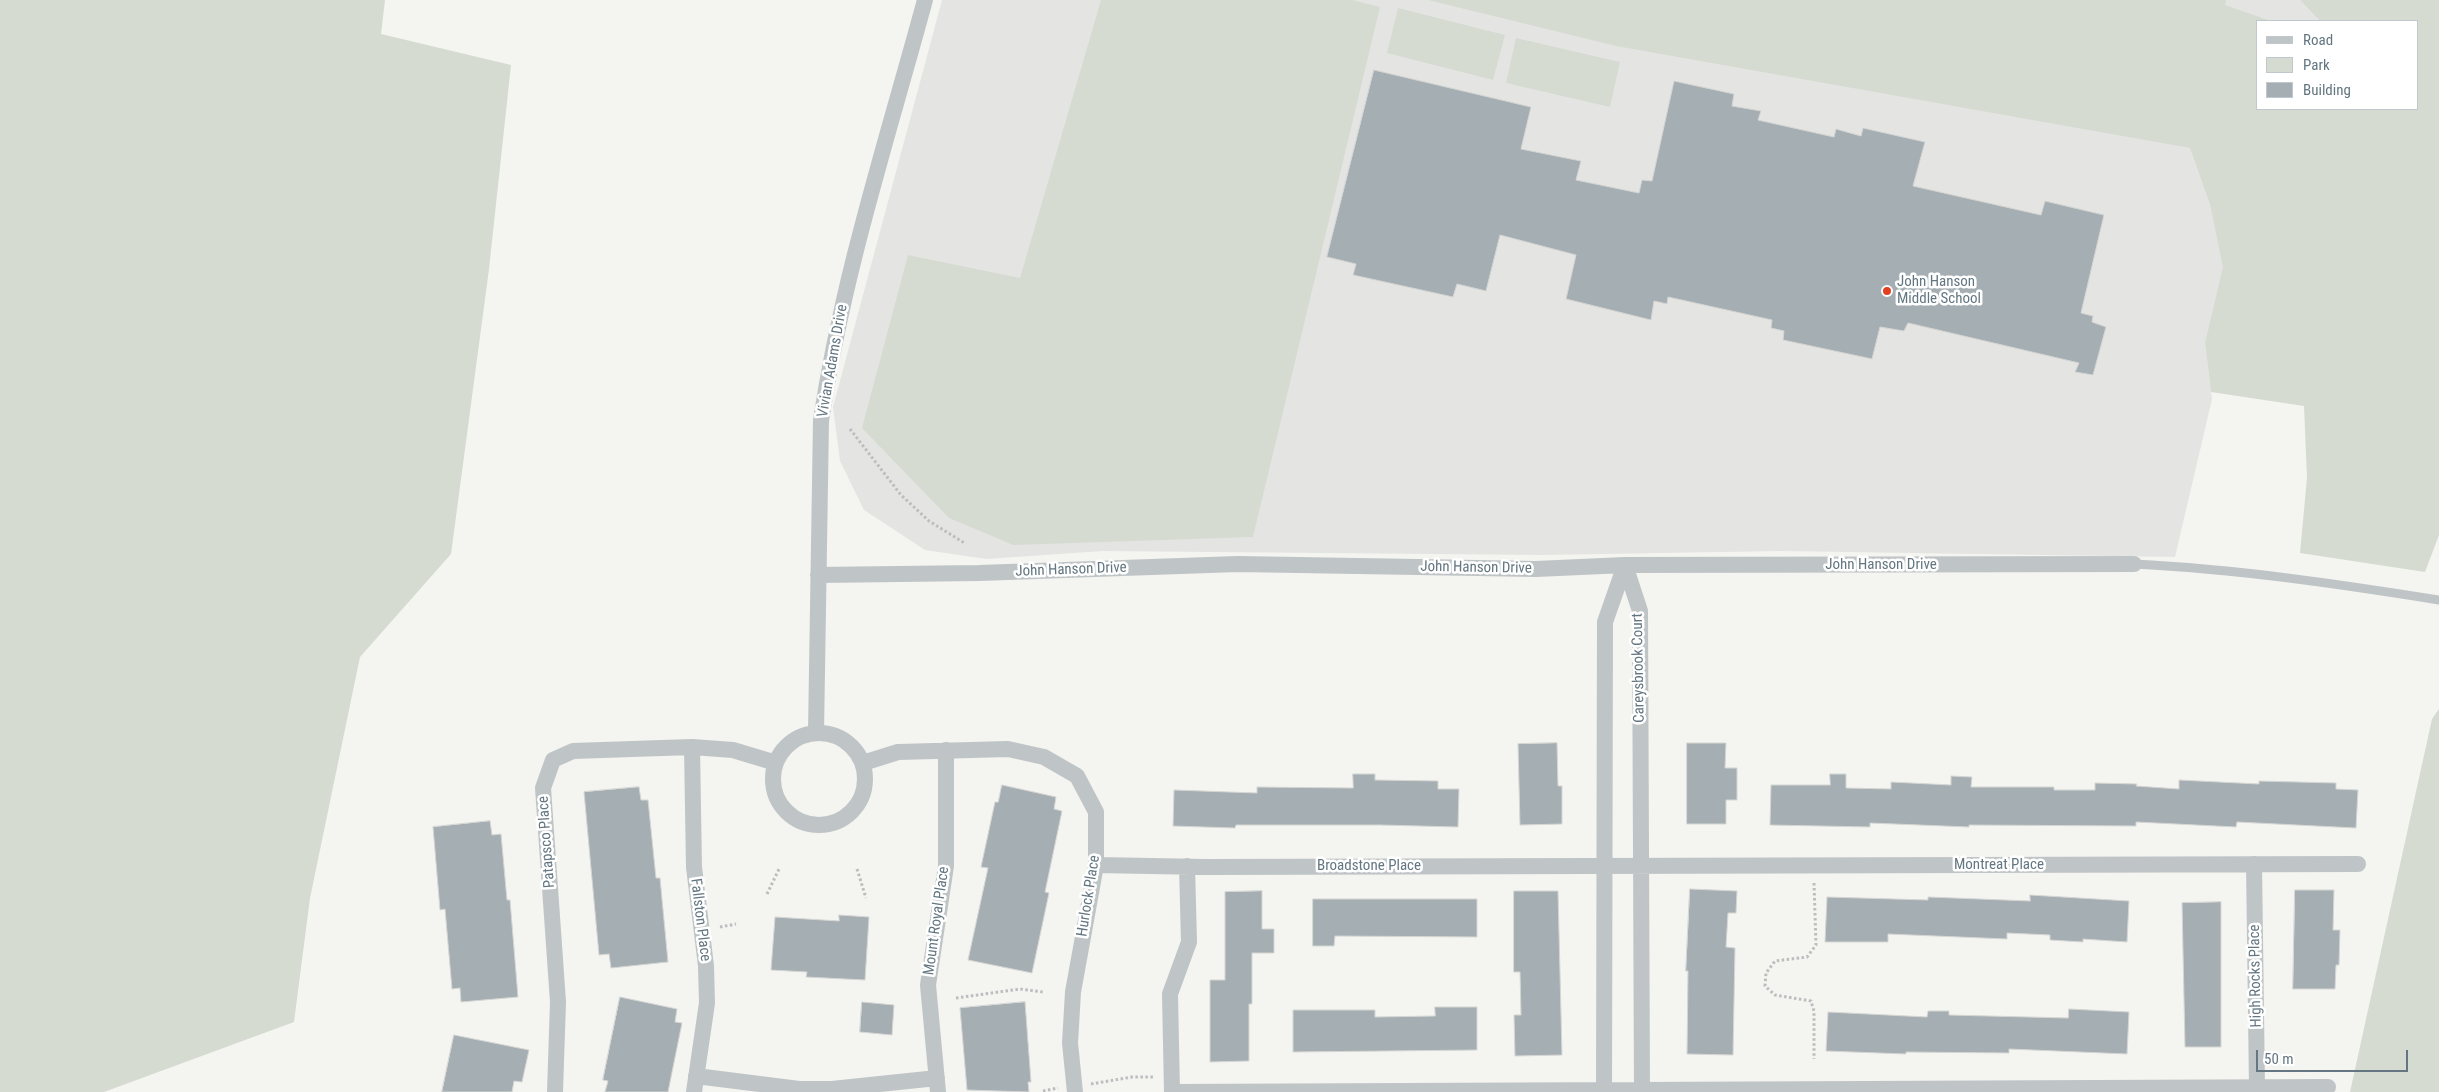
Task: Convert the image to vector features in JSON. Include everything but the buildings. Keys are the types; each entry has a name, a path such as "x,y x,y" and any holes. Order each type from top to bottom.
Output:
{"street":[{"name":"Vivian Adams Drive","path":"816,733 821,421 826,384 851,266 925,0"},
{"name":"John Hanson Drive","path":"818,575 979,573 1238,564 1536,569 1625,565 2134,564"},
{"name":"Careysbrook Court","path":"1625,565 1640,611 1642,1091"},
{"name":"Careysbrook Court","path":"1604,1091 1605,622 1625,565"},
{"path":"816,733 830,734 844,740 856,750 863,763 865,785 857,806 847,816 834,823 820,826 806,824 793,818 783,808 774,786 776,763 782,751 792,742 803,736 816,733"},
{"name":"Patapsco Place","path":"555,1092 558,1002 543,788 553,760 574,751 692,747 733,750 776,763"},
{"name":"Fallston Place","path":"692,747 694,867 706,966 707,1003 695,1084"},
{"name":"Hurlock Place","path":"863,763 898,752 1008,749 1044,757 1076,776 1096,812 1096,865 1073,992 1070,1043 1075,1089"},
{"name":"Mount Royal Place","path":"938,1085 928,985 946,866 946,750"},
{"name":"High Rocks Place","path":"2254,864 2257,1087"},
{"name":"Montreat Place","path":"1641,866 2358,864"},
{"name":"Broadstone Place","path":"1096,865 1641,866"},
{"path":"1187,866 1189,942 1170,994 1172,1092 2062,1090 2328,1087"},
{"path":"695,1084 799,1089 938,1085"}],"lane":[{"path":"2134,564 2196,567 2339,584 2439,600"}],"path":[{"path":"850,429 901,495 929,521 966,544"},
{"path":"1813,865 1816,945 1807,957 1775,961 1766,973 1765,986 1775,995 1811,1001 1814,1011 1814,1059"},
{"path":"767,894 780,867"},
{"path":"857,869 866,898"},
{"path":"956,998 1020,989 1043,992"},
{"path":"1043,1091 1075,1089 1132,1077 1172,1075"}],"shaded area":[{"path":"942,0 2300,0 2319,20 2256,20 2256,110 2363,110 2205,343 2212,399 2175,557 1782,551 1543,555 1103,551 986,559 925,550 864,510 840,461 833,407"}],"green space":[{"path":"0,0 385,0 381,34 511,65 489,269 451,554 360,657 310,898 294,1022 104,1092 0,1092"},
{"path":"1101,0 1352,0 1380,7 1253,537 1013,545 949,518 862,428 908,255 1020,278"},
{"path":"1428,0 2226,0 2225,5 2268,20 2256,20 2256,110 2419,110 2419,20 2319,20 2300,0 2439,0 2439,535 2425,572 2300,553 2307,478 2304,406 2211,392 2205,343 2223,267 2210,204 2190,148 1616,46"},
{"path":"1398,8 1505,35 1493,80 1387,53"},
{"path":"1516,38 1620,62 1610,107 1506,83"},
{"path":"2439,709 2439,1092 2350,1092 2432,719"}],"place":[{"name":"John Hanson Middle School","path":"1887,291"}]}
